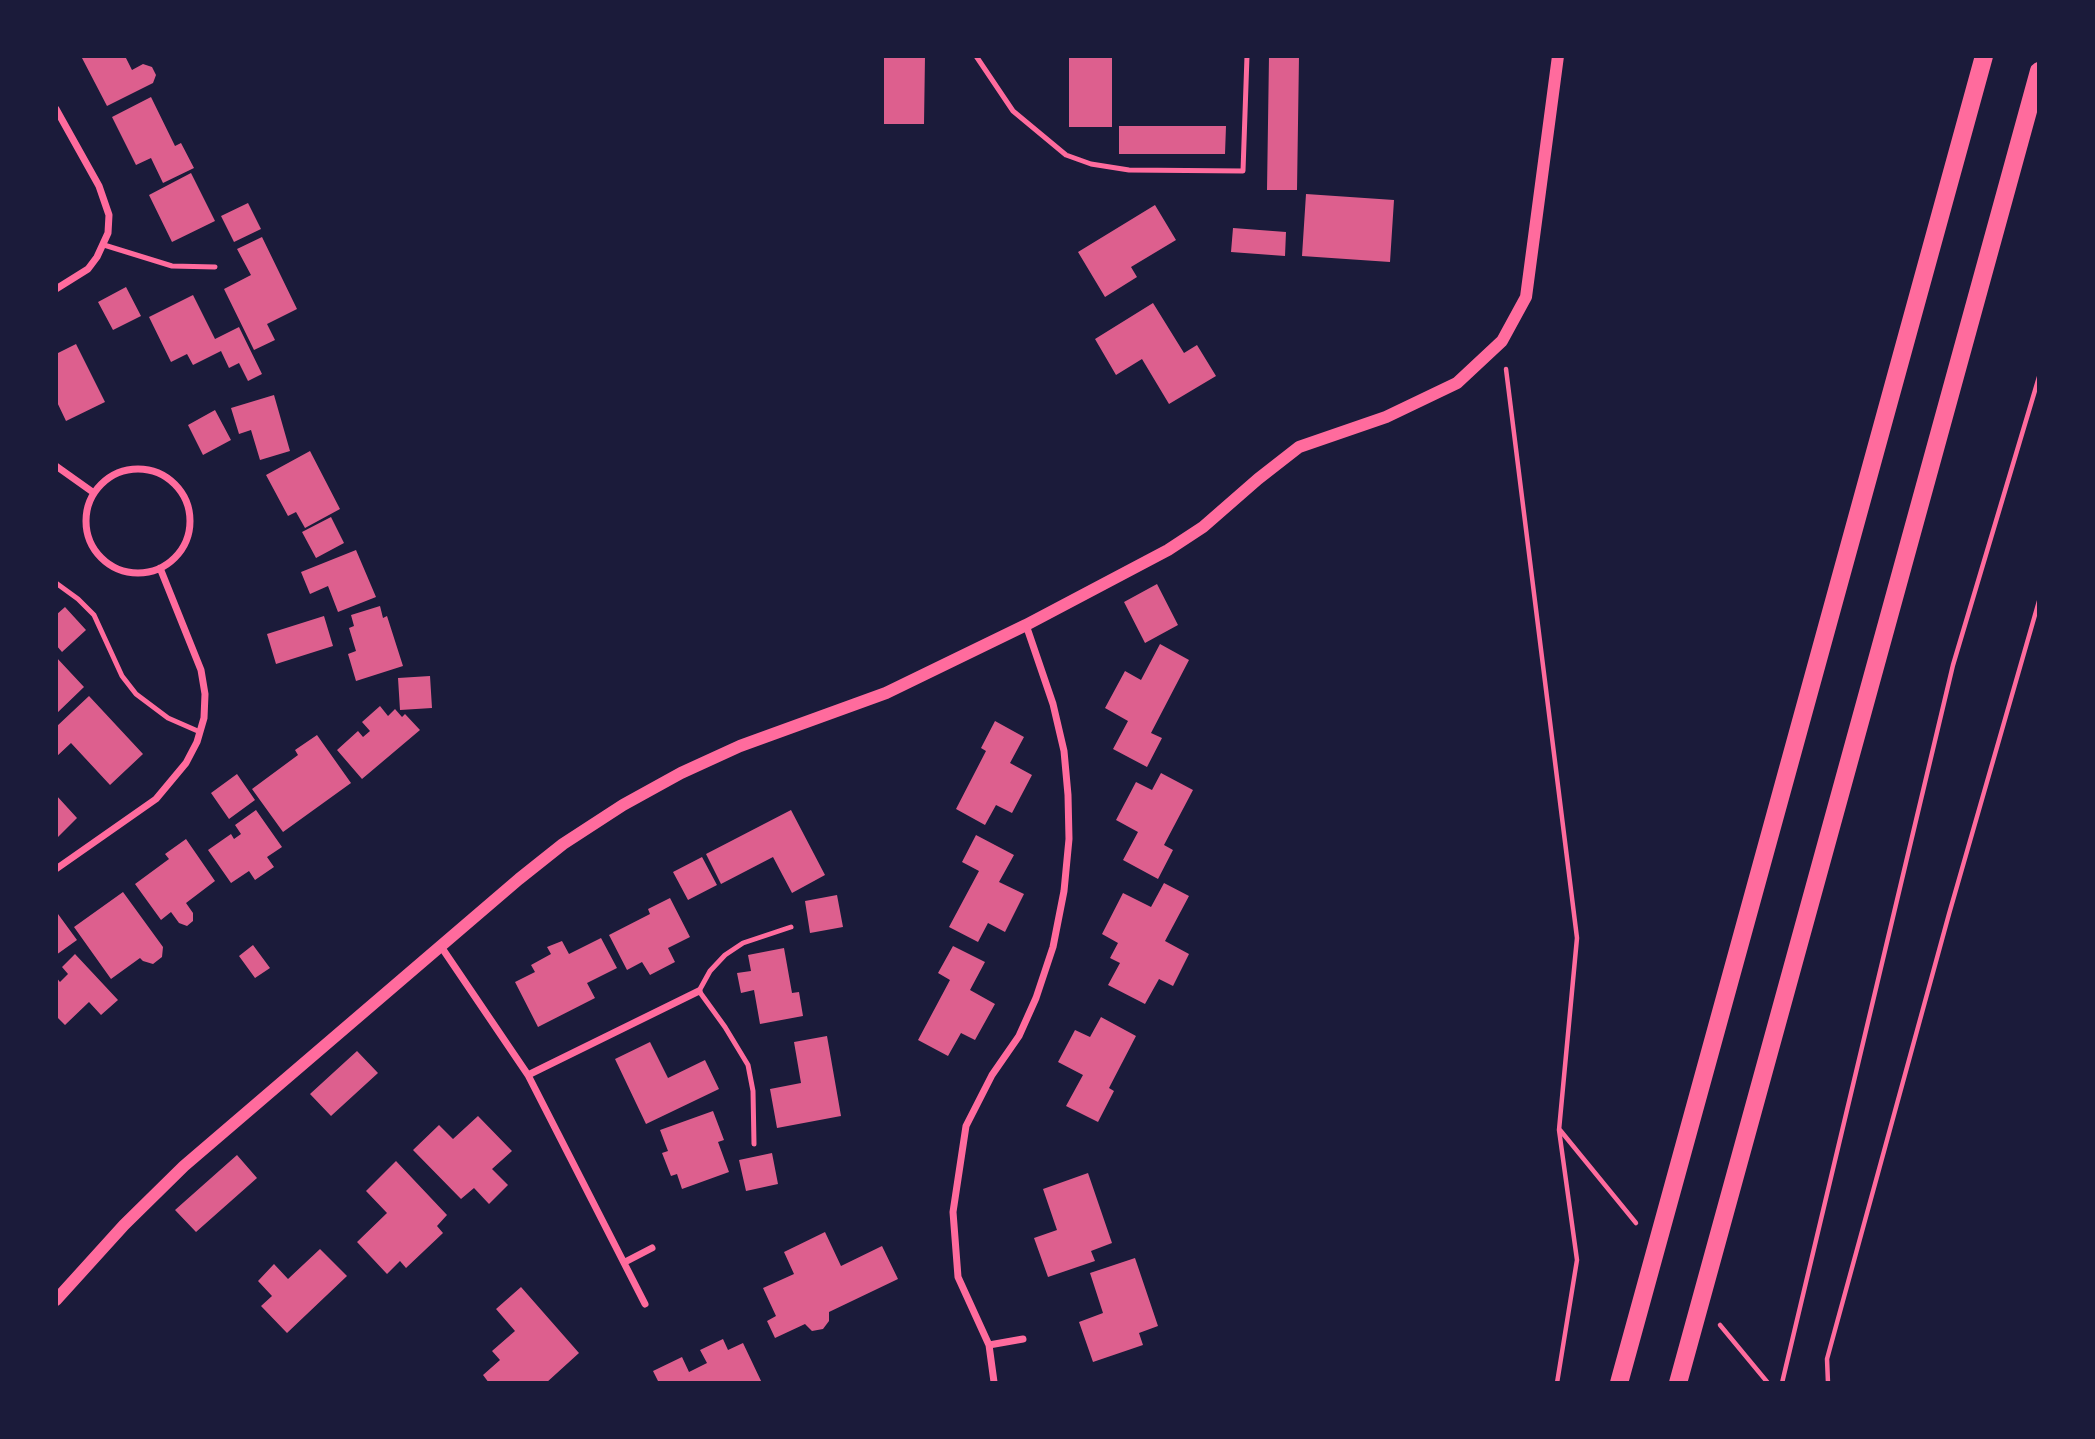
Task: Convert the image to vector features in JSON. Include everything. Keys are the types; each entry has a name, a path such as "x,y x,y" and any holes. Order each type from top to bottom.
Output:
{"main road":[{"path":"1619,1383 1984,56"},
{"path":"1678,1383 2039,71"}],"street":[{"path":"56,1300 124,1225 184,1166 305,1060 563,844 635,798 681,773 740,746 886,693 1026,625 1168,550 1203,527 1299,447 1386,417 1457,383 1502,341 1525,297 1558,56"},
{"path":"56,109 75,139 107,203 109,215 104,245 88,269 56,289"},
{"path":"56,466 94,493"},
{"path":"150,470 165,476 177,486 186,499 190,515 184,546 174,559 160,568 145,572 128,572 112,565 90,541 88,509 94,493 118,472 150,470"},
{"path":"56,869 156,799 186,763 200,732 204,718 205,694 201,670 160,568"},
{"path":"993,1382 989,1345 958,1277 953,1212 966,1126 992,1075 1019,1036 1036,998 1053,947 1064,891 1069,839 1064,751 1053,704 1026,625"},
{"path":"442,948 528,1075 645,1304"},
{"path":"528,1075 699,991"},
{"path":"625,1262 652,1248"},
{"path":"989,1345 1023,1339"}],"lane":[{"path":"976,56 1013,111 1066,155 1091,164 1129,170 1242,171 1247,56"},
{"path":"104,245 172,266 215,267"},
{"path":"56,583 94,615 122,677 136,694 168,718 200,732"},
{"path":"754,1144 748,1065 699,991 710,971 725,955 743,943 791,927"}],"path":[{"path":"1502,341 1577,938 1559,1129 1577,1260 1557,1383"},
{"path":"1782,1383 1953,666 2039,377"},
{"path":"1828,1383 1827,1359 1830,1346 1945,928 2039,601"}],"building":[{"path":"125,56 132,70 143,64 152,67 156,75 153,83 107,106 82,58"},
{"path":"884,56 925,56 924,124 884,124"},
{"path":"1069,56 1112,56 1112,127 1069,127"},
{"path":"1269,56 1299,56 1297,190 1267,190"},
{"path":"151,97 175,146 181,143 194,168 163,183 151,158 136,165 112,117"},
{"path":"1119,126 1226,126 1225,154 1119,154"},
{"path":"191,173 215,221 172,242 149,195"},
{"path":"1306,194 1394,200 1390,262 1302,256"},
{"path":"248,203 261,229 234,242 221,216"},
{"path":"1155,205 1176,240 1131,267 1137,277 1105,297 1078,252"},
{"path":"1233,228 1286,232 1285,256 1231,252"},
{"path":"262,237 297,309 267,324 275,340 254,350 224,289 251,275 237,249"},
{"path":"126,287 141,316 113,330 98,302"},
{"path":"193,295 215,339 239,327 262,374 248,381 239,363 229,368 221,351 193,365 187,354 171,362 149,317"},
{"path":"1153,303 1184,353 1197,345 1216,376 1169,404 1142,359 1116,375 1095,339"},
{"path":"76,344 105,402 66,421 56,400 56,354"},
{"path":"274,395 290,451 260,460 251,430 239,434 231,408"},
{"path":"215,410 231,440 203,455 188,425"},
{"path":"310,451 340,509 305,528 296,512 288,516 266,475"},
{"path":"331,517 344,543 316,558 302,532"},
{"path":"356,550 376,597 338,612 328,586 310,594 301,572"},
{"path":"1157,584 1178,625 1145,643 1124,602"},
{"path":"380,606 383,618 387,616 403,666 356,681 348,654 356,651 349,628 354,626 351,615"},
{"path":"65,607 86,630 62,652 56,645 56,615"},
{"path":"324,616 333,646 276,664 267,634"},
{"path":"1160,644 1189,660 1151,733 1162,738 1147,767 1113,749 1128,721 1105,708 1125,671 1141,680"},
{"path":"56,657 84,687 56,714"},
{"path":"430,676 432,708 400,710 398,678"},
{"path":"89,696 143,754 110,785 71,743 56,757 56,727"},
{"path":"380,706 388,716 395,709 402,717 405,714 420,730 362,779 337,750 358,731 363,737 370,731 362,722"},
{"path":"995,721 1024,737 1010,763 1032,775 1012,813 996,805 985,825 956,809 986,751 981,748"},
{"path":"317,735 351,783 283,832 252,789 298,755 295,750"},
{"path":"1161,773 1193,790 1164,845 1173,850 1158,879 1123,860 1138,832 1116,820 1136,782 1152,790"},
{"path":"237,774 255,800 229,819 211,793"},
{"path":"56,795 77,818 56,839"},
{"path":"256,810 282,847 267,857 274,867 255,880 249,871 231,883 208,850 231,834 234,839 241,834 235,825"},
{"path":"791,810 825,875 792,893 773,857 721,884 706,854"},
{"path":"976,835 1014,855 999,882 1024,894 1005,932 988,923 978,942 949,927 979,871 962,862"},
{"path":"186,839 215,881 186,903 193,913 193,921 187,926 179,923 171,912 161,920 135,884 169,859 165,854"},
{"path":"702,857 717,885 688,900 673,872"},
{"path":"1164,883 1189,896 1165,941 1189,954 1173,986 1159,979 1145,1004 1108,985 1120,963 1110,958 1118,943 1102,934 1123,893 1151,907"},
{"path":"123,892 163,947 162,957 153,964 140,958 111,979 74,927"},
{"path":"837,895 843,927 810,933 805,901"},
{"path":"670,898 690,937 668,948 675,962 650,975 642,962 627,970 609,935 650,914 648,909"},
{"path":"58,914 77,940 56,955 56,915"},
{"path":"601,938 617,968 587,983 595,998 538,1027 515,982 535,972 531,965 551,954 547,947 562,941 569,954"},
{"path":"253,945 270,968 255,978 239,956"},
{"path":"953,946 985,962 970,990 995,1004 975,1040 961,1033 948,1056 918,1040 950,980 938,973"},
{"path":"784,948 792,993 799,992 803,1016 760,1024 754,990 741,993 737,973 751,971 748,955"},
{"path":"75,954 118,1000 101,1015 89,1002 65,1025 56,1016 56,977 60,982 68,974 62,967"},
{"path":"1101,1017 1136,1036 1109,1088 1114,1091 1098,1122 1066,1106 1083,1075 1058,1062 1075,1030 1090,1037"},
{"path":"827,1036 841,1116 777,1128 770,1089 801,1083 794,1042"},
{"path":"650,1042 668,1078 705,1060 719,1089 646,1124 615,1059"},
{"path":"357,1051 378,1073 331,1116 310,1094"},
{"path":"713,1111 724,1140 718,1142 729,1172 682,1189 677,1174 671,1176 662,1153 668,1151 660,1130"},
{"path":"478,1116 512,1151 492,1169 508,1185 489,1204 474,1188 461,1199 413,1150 439,1125 453,1139"},
{"path":"772,1153 778,1184 746,1191 739,1160"},
{"path":"237,1155 257,1178 196,1232 175,1210"},
{"path":"396,1161 447,1215 437,1226 443,1233 406,1268 400,1261 387,1274 357,1242 387,1213 366,1191"},
{"path":"1088,1173 1112,1243 1091,1251 1095,1261 1048,1277 1034,1238 1057,1230 1043,1189"},
{"path":"825,1232 841,1266 882,1246 898,1279 829,1312 829,1321 823,1329 812,1331 805,1324 775,1338 767,1321 776,1316 763,1288 794,1274 784,1252"},
{"path":"320,1249 347,1276 287,1333 261,1306 272,1296 258,1281 274,1264 288,1279"},
{"path":"1135,1258 1158,1326 1139,1333 1143,1345 1093,1362 1079,1322 1103,1313 1090,1273"},
{"path":"521,1287 579,1353 546,1383 489,1383 483,1375 500,1360 492,1351 515,1331 496,1309"},
{"path":"723,1339 728,1350 743,1343 762,1383 659,1383 653,1371 682,1357 689,1372 707,1363 700,1350"}]}
